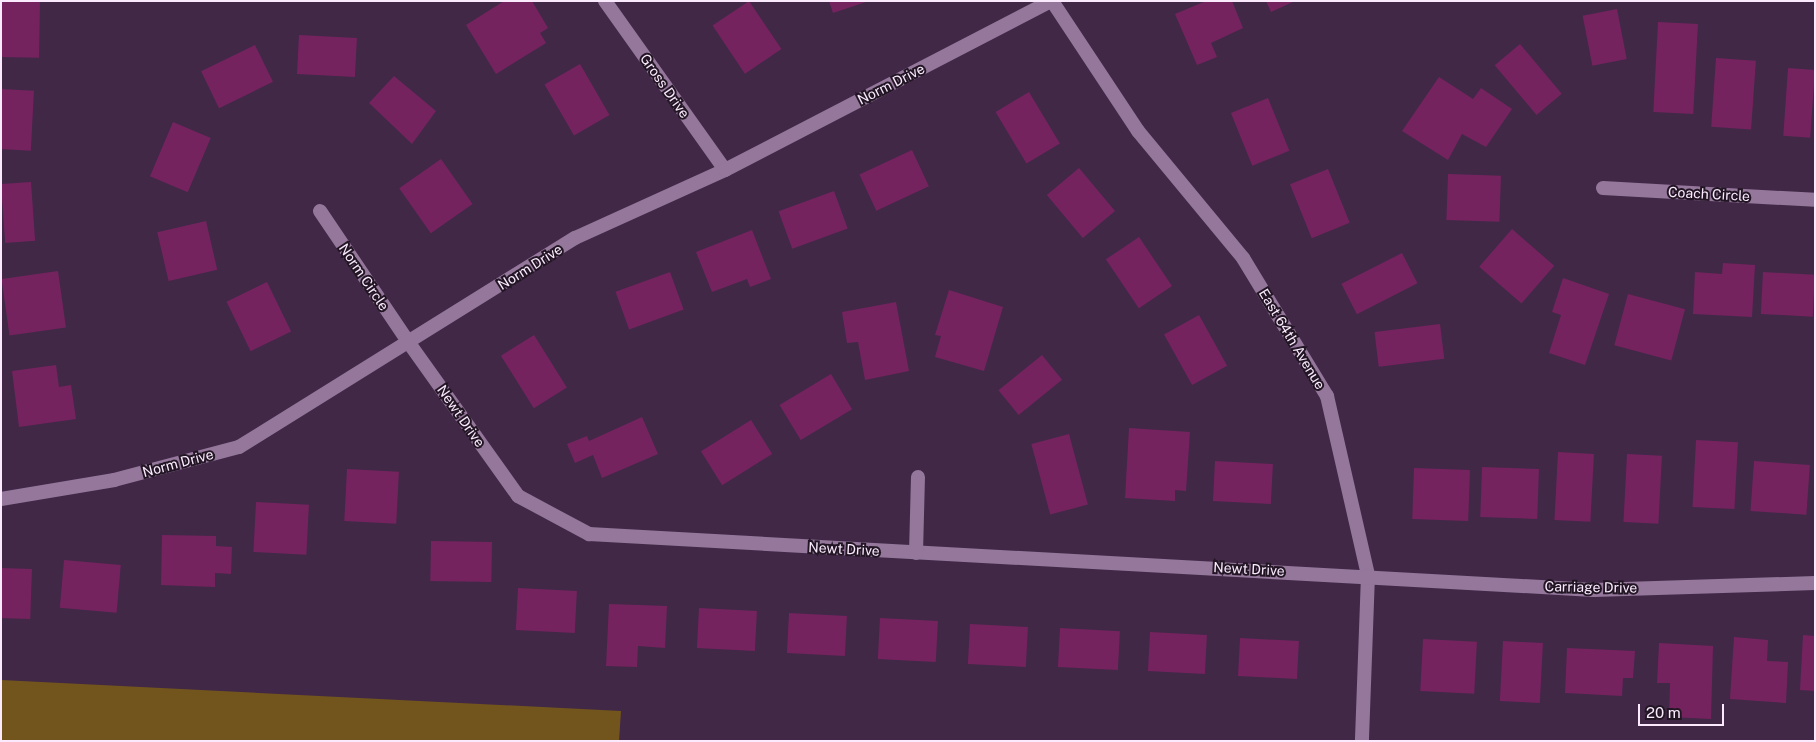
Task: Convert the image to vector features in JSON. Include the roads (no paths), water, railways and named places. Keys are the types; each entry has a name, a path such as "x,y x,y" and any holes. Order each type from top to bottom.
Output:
{"street":[{"name":"Gross Drive","path":"605,1 725,170"},
{"name":"Norm Drive","path":"1,499 114,480 239,447 576,238 725,170 1052,1"},
{"name":"East 64th Avenue","path":"1052,1 1138,131 1243,258 1327,396 1368,575 1362,741"},
{"name":"Coach Circle","path":"1603,188 1815,200"},
{"name":"Norm Circle","path":"320,211 409,343"},
{"name":"Newt Drive","path":"409,343 518,496 589,534 916,553 1368,575"},
{"path":"916,553 918,477"},
{"name":"Carriage Drive","path":"1368,575 1593,590 1815,583"}]}
